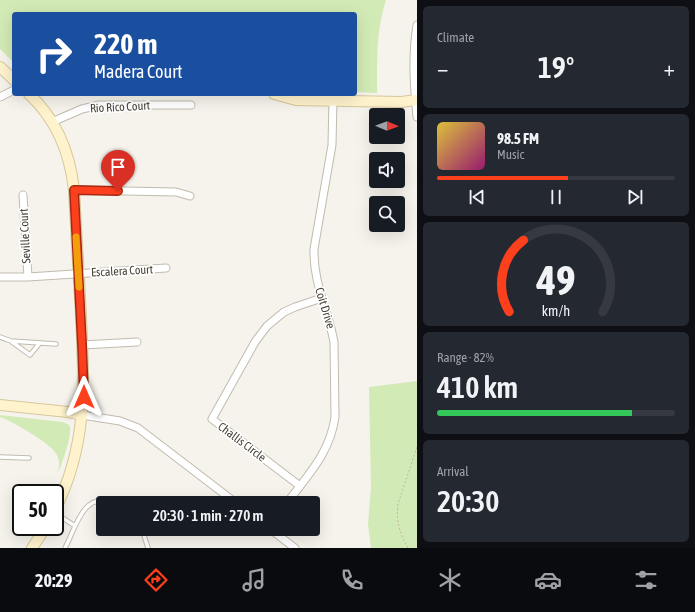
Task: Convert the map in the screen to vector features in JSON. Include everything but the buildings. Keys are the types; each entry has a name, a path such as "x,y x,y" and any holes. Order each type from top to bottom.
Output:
{"main road":[{"path":"0,67 12,78"},
{"path":"31,96 52,122 61,138 68,157 74,190 84,384 82,415 75,458 64,487"},
{"path":"281,96 296,100 401,102 416,100"},
{"path":"0,405 68,412 82,415"},
{"path":"32,548 40,536"}],"street":[{"path":"417,25 413,58 417,117"},
{"path":"0,97 12,91"},
{"name":"Coit Drive","path":"292,496 326,449 334,428 334,342 315,273 314,249 332,145 333,100"},
{"name":"Rio Rico Court","path":"52,122 82,109 99,105 191,105"},
{"path":"74,190 176,192 190,196"},
{"name":"Seville Court","path":"23,195 28,277"},
{"name":"Escalera Court","path":"0,277 28,277 166,268"},
{"name":"Challis Circle","path":"300,486 212,419 259,335 270,322 284,312 322,298"},
{"path":"82,344 137,342"},
{"path":"82,415 120,421 138,428 227,496"},
{"path":"279,536 295,548"}],"lane":[{"path":"0,337 11,341 56,344"},
{"path":"11,341 30,355 39,344"},
{"path":"0,457 29,458"},
{"path":"65,548 86,507 90,503 96,502"},
{"path":"64,517 76,526"},
{"path":"144,536 148,548"}],"path":[{"path":"408,548 401,536 398,524 398,504 417,447"}],"green space":[{"path":"0,0 386,0 380,23 377,58 377,93 357,92 357,12 12,12 12,61 0,49"},
{"path":"417,381 417,548 371,548 368,524 371,487 369,387"},
{"path":"0,415 62,422 69,425 70,431 68,443 58,473 59,460 54,450 31,433 0,417"}],"slow traffic":[{"path":"76,237 79,287"}],"route":[{"path":"84,397 74,190 118,191"}]}
